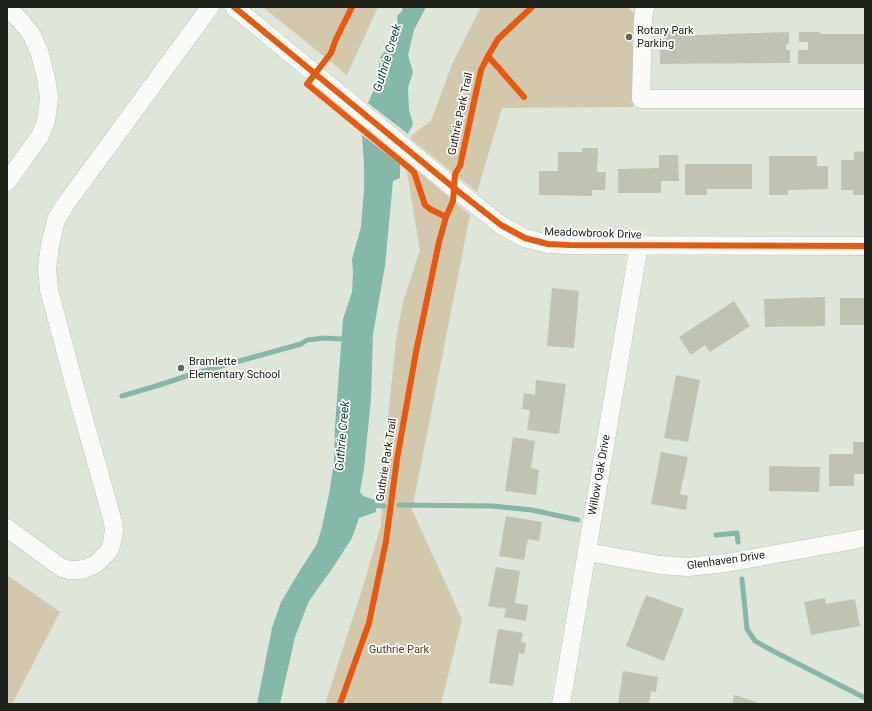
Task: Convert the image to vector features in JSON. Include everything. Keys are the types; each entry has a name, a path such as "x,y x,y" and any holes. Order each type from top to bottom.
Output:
{"street":[{"path":"7,528 56,564 62,568 70,570 84,569 96,564 110,549 114,531 113,522 49,290 47,268 50,245 56,220 65,205 210,7"},
{"name":"Meadowbrook Drive","path":"234,7 494,220 508,230 525,238 548,244 569,245 865,246"},
{"path":"645,7 643,18 641,99 865,99"},
{"path":"7,10 20,20 32,35 46,78 49,97 46,121 40,136 7,182"},
{"name":"Willow Oak Drive","path":"561,704 639,245"},
{"name":"Glenhaven Drive","path":"587,552 660,565 692,566 726,563 865,538"}],"green space":[{"path":"263,7 378,7 347,75"},
{"path":"481,7 628,7 634,14 633,107 502,108 477,192 411,139 412,135 431,121 452,64"},
{"name":"Guthrie Park","path":"405,160 470,215 412,510 462,619 441,704 325,704 381,525 387,427 396,340 403,302 420,250"},
{"path":"7,575 60,612 12,704 7,704"}],"water":[{"name":"Guthrie Creek","path":"403,7 426,7 414,30 408,55 413,72 408,88 409,110 413,124 408,134 368,103 377,83 380,58 391,42 393,33 398,29 397,16 402,11"},
{"name":"Guthrie Creek","path":"362,135 400,164 400,178 393,181 385,266 373,334 371,399 360,492 363,496 375,500 376,512 359,518 352,538 309,601 295,637 280,704 257,704 272,628 281,602 317,544 329,494 334,462 335,426 343,319 352,292 352,259 361,227 364,189"}],"building":[{"path":"662,32 683,32 683,35 696,35 789,32 789,43 786,45 786,50 790,50 790,63 660,64 660,50 671,50 671,42 662,42"},
{"path":"799,32 820,32 820,34 865,34 865,64 798,64 798,50 808,50 808,42 799,42"},
{"path":"582,148 598,148 597,172 606,172 605,190 592,190 592,196 539,195 539,171 558,171 558,152 582,152"},
{"path":"865,151 865,195 853,195 853,190 841,190 841,160 854,160 854,152"},
{"path":"659,155 678,155 679,181 661,181 661,193 618,193 618,169 659,168"},
{"path":"769,156 817,156 817,166 828,166 828,189 788,190 788,195 769,195"},
{"path":"685,164 752,164 752,189 707,189 707,195 685,195"},
{"path":"552,288 579,291 574,348 547,346"},
{"path":"825,297 825,326 765,327 764,299"},
{"path":"840,298 865,298 865,325 840,325"},
{"path":"734,301 750,326 710,352 705,345 691,355 679,337"},
{"path":"676,375 700,380 688,442 664,438"},
{"path":"536,380 566,384 559,434 527,430 530,410 522,409 524,393 535,395"},
{"path":"513,437 535,441 531,468 539,470 536,495 505,491"},
{"path":"853,442 865,442 865,474 854,474 854,486 829,486 829,454 853,454"},
{"path":"661,452 688,457 680,494 688,496 686,510 651,504"},
{"path":"769,466 820,467 819,492 769,491"},
{"path":"506,516 542,522 539,541 528,539 524,560 499,556"},
{"path":"496,567 520,571 515,603 528,605 526,621 504,617 506,609 488,606"},
{"path":"646,595 684,609 664,661 626,646"},
{"path":"825,598 826,604 855,599 860,626 811,635 804,602"},
{"path":"498,629 523,633 521,642 526,643 524,654 519,653 513,686 489,683"},
{"path":"623,671 658,677 656,692 651,691 649,704 618,704"},
{"path":"734,695 757,702 756,704 732,704"}],"waterway":[{"path":"122,396 196,373 301,344 307,340 348,338"},
{"path":"369,505 384,506"},
{"path":"399,505 492,506 532,510 578,520"},
{"path":"716,535 737,533 738,542"},
{"path":"742,579 747,629 755,641 865,698"}],"cycle path":[{"path":"234,7 454,188 501,225 525,238 548,244 569,245 865,246"},
{"path":"352,7 336,39 331,53 307,84 414,172 425,205 446,217"},
{"name":"Guthrie Park Trail","path":"340,704 369,623 386,541 397,459 416,352 439,242 446,217 453,201 455,174 460,166 481,70 498,39 532,7"},
{"path":"488,56 524,97"}],"place":[{"name":"Rotary Park Parking","path":"629,37"},
{"name":"Bramlette Elementary School","path":"181,368"}]}
